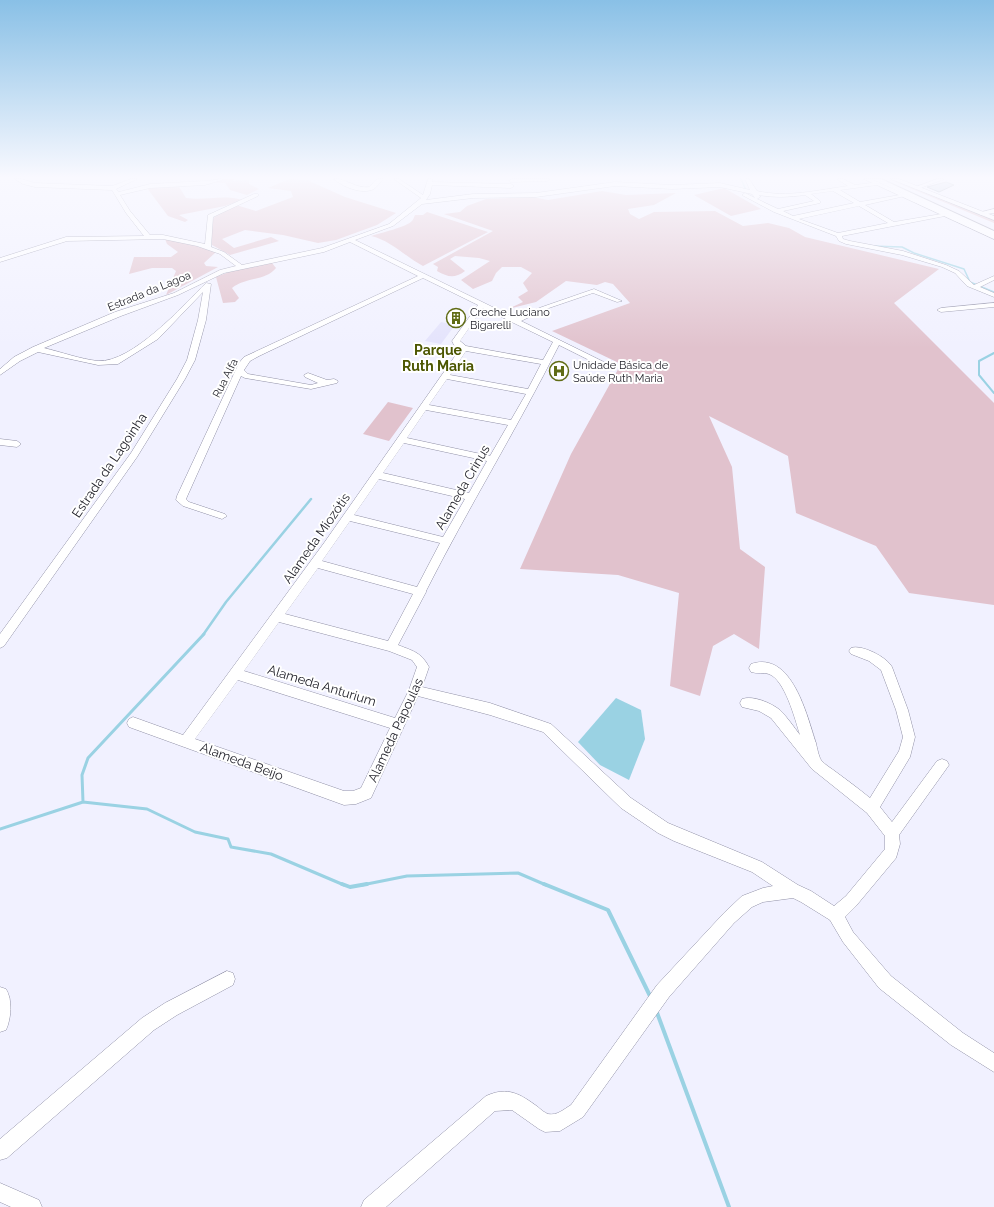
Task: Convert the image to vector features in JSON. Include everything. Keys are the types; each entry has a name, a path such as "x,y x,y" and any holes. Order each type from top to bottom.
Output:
{"street":[{"path":"208,247 209,235"},
{"name":"Estrada da Lagoa","path":"0,373 18,359 36,349 118,314 176,294 211,276 228,270 302,256 352,241 365,235"},
{"path":"838,235 841,240 848,244 903,253 944,266 957,272 965,282 976,285 994,295"},
{"path":"0,260 66,239 148,237 181,239 208,247 242,267"},
{"path":"352,241 606,365"},
{"name":"Estrada da Lagoinha","path":"0,643 134,455 181,379 191,360 202,320 211,276"},
{"name":"Rua Alfa","path":"222,516 186,504 182,500 182,496 240,370 247,359 423,276"},
{"path":"976,285 994,278"},
{"path":"36,349 98,363 115,362 155,337 208,286"},
{"path":"516,320 588,292 594,291 619,301"},
{"path":"482,305 456,341 458,345 464,348 547,363"},
{"path":"941,310 994,305"},
{"name":"Alameda Crinus","path":"391,647 421,592 446,541 531,392 557,341"},
{"name":"Alameda Miozótis","path":"186,741 278,617 425,407 464,348"},
{"path":"240,370 245,376 302,386 317,387 330,382 308,375"},
{"path":"445,376 531,392"},
{"path":"425,407 513,423"},
{"path":"402,440 493,459"},
{"path":"0,442 18,444"},
{"path":"376,475 471,497"},
{"path":"348,517 446,541"},
{"path":"316,563 421,592"},
{"name":"Alameda Papoulas","path":"278,617 391,647 416,657 421,662 423,667 415,690 366,792 352,799"},
{"path":"856,651 873,657 886,667 902,710 909,737 905,753 872,808"},
{"path":"756,668 772,669 780,675 787,684 802,719 807,740 817,765"},
{"name":"Alameda Anturium","path":"236,674 398,725"},
{"path":"415,690 490,709 547,728 626,803 663,828 757,867 835,915 848,937 886,982 957,1039 994,1064"},
{"path":"746,703 761,706 775,714 817,765 872,808 892,833 893,844 891,854 851,901 835,915"},
{"name":"Alameda Beijo","path":"133,723 344,798 352,799"},
{"path":"892,833 942,765"},
{"path":"371,1207 492,1102 514,1101 545,1123 560,1122 577,1111 663,991 729,918 747,901 763,895 794,891"},
{"path":"0,1151 148,1024 171,1009 227,979"},
{"path":"0,995 2,998 0,1024"},
{"path":"0,1192 32,1207"}],"shaded area":[{"path":"212,235 231,235 222,239 234,248 271,237 279,241 230,255 212,245"},
{"path":"284,235 349,235 336,240 318,243"},
{"path":"482,235 423,266 385,241 371,236"},
{"path":"485,235 802,235 939,269 894,303 994,403 994,605 909,593 876,546 796,513 788,456 709,416 732,467 740,549 765,567 759,649 734,634 713,646 700,696 670,686 679,593 618,575 520,569 571,454 621,364 552,331 630,303 613,284 605,282 597,285 566,281 536,302 508,309 523,302 518,297 528,291 523,283 532,273 521,267 502,267 496,273 492,281 473,289 461,280 490,261 479,258 455,256 450,259 465,271 454,276 444,275 437,271 438,267 433,264"},
{"path":"165,239 196,244 216,252 204,263 206,266 218,267 166,295 176,271 172,268 152,268 129,274 134,257 171,257 178,252 167,244"},
{"path":"272,263 276,268 272,272 267,275 243,282 232,288 239,298 235,302 223,303 216,277 229,272"},
{"path":"441,322 455,325 441,344 425,341"},
{"path":"388,402 413,408 389,441 363,434"},
{"path":"616,698 641,710 645,739 629,780 600,765 578,742"}],"waterway":[{"path":"871,246 902,247 914,253 964,269 970,282 994,292"},
{"path":"994,353 979,361 979,375 994,393"},
{"path":"203,635 226,602 311,499"},
{"path":"83,802 82,775 88,758 204,634"},
{"path":"0,829 83,802"},
{"path":"83,802 147,809 195,832 228,839 231,847 271,854 344,885"},
{"path":"367,884 407,876 518,873 546,885"},
{"path":"342,884 350,887 367,884"},
{"path":"362,885 367,884"},
{"path":"544,884 608,910 651,998"},
{"path":"656,1010 729,1207"}],"place":[{"name":"Creche Luciano Bigarelli","path":"456,318"},
{"name":"Unidade Básica de Saúde Ruth Maria","path":"559,371"}],"district":[{"name":"Parque Ruth Maria","path":"438,358"}]}
